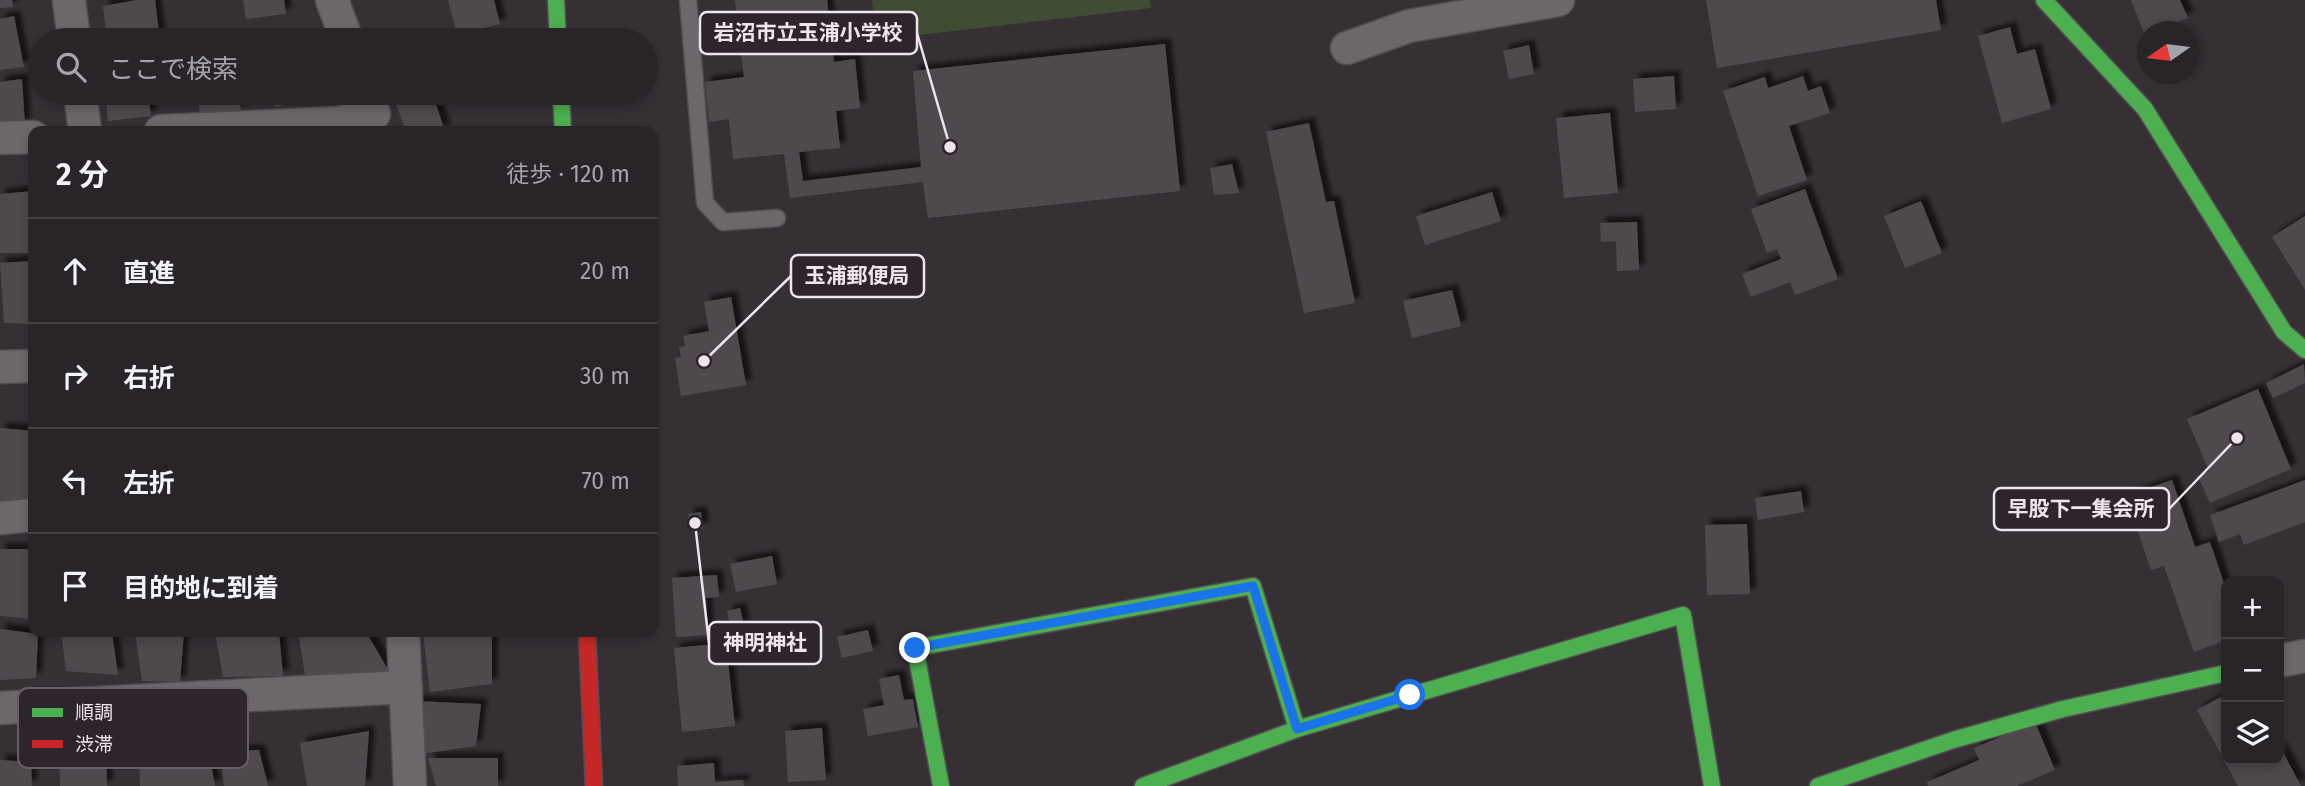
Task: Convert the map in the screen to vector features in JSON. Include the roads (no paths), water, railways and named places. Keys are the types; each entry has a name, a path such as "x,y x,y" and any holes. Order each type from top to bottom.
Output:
{"street":[{"path":"69,0 72,28"},
{"path":"332,0 342,28"},
{"path":"556,0 557,28"},
{"path":"1347,48 1409,26 1558,0"},
{"path":"2044,0 2145,109 2284,332 2305,350"},
{"path":"82,105 84,126"},
{"path":"272,126 338,123 374,114 371,105"},
{"path":"562,105 563,126"},
{"path":"0,138 28,137"},
{"path":"0,367 28,366"},
{"path":"0,518 28,515"},
{"path":"941,786 915,648 1253,586 1297,729"},
{"path":"1143,786 1297,729 1683,615 1712,786"},
{"path":"403,637 410,786"},
{"path":"587,637 594,786"},
{"path":"2284,660 2305,656"},
{"path":"1818,786 1953,740 2063,709 2221,674"},
{"path":"248,695 405,687"},
{"path":"0,708 18,707"}],"lane":[{"path":"688,0 705,203 723,222 777,218"}],"place":[{"name":"岩沼市立玉浦小学校","path":"950,147"},
{"name":"玉浦郵便局","path":"704,361"},
{"name":"早股下一集会所","path":"2237,438"},
{"name":"神明神社","path":"695,523"}]}
